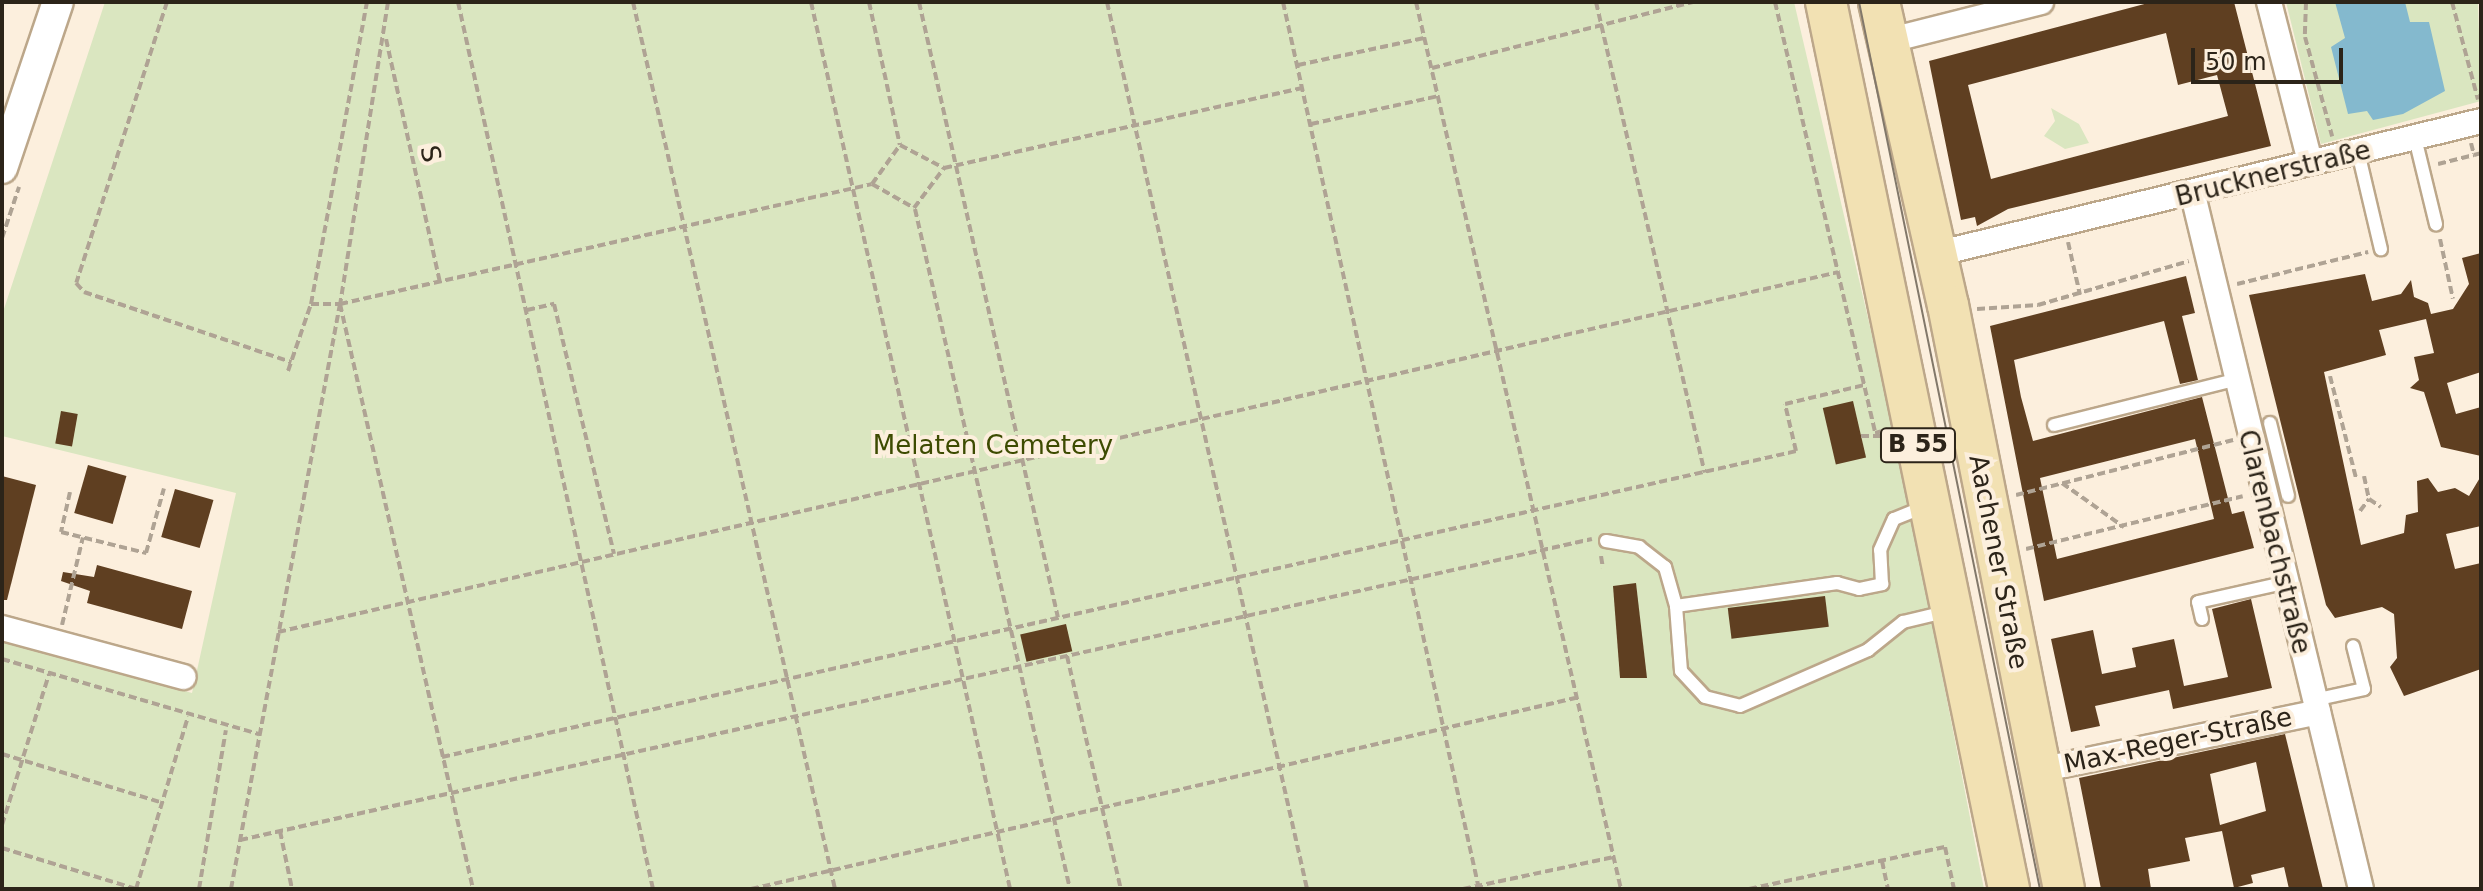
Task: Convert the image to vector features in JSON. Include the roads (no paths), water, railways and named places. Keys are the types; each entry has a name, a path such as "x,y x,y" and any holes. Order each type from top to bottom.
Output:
{"main road":[{"name":"Aachener Straße","path":"1826,2 2009,889"},
{"name":"Aachener Straße","path":"1879,2 1948,305 2064,889"}],"street":[{"path":"2,168 58,2"},
{"path":"1887,41 2041,2"},
{"path":"2269,2 2310,162"},
{"name":"Brucknerstraße","path":"1936,254 2193,195 2310,162 2481,121"},
{"name":"Clarenbachstraße","path":"2193,195 2211,290 2361,889"},
{"path":"2,628 184,677"},
{"name":"Max-Reger-Straße","path":"2039,770 2316,706"}],"lane":[{"path":"2415,138 2436,224"},
{"path":"2348,155 2381,249"},
{"path":"2054,425 2234,380"},
{"path":"2270,423 2288,496"},
{"path":"1676,606 1882,584 1880,550 1894,519 1929,505"},
{"path":"1606,541 1639,547 1665,567 1676,606 1681,671 1705,697 1740,706 1868,650 1903,622 1951,611"},
{"path":"2202,619 2198,602 2284,583"},
{"path":"2316,706 2364,689 2353,646"}],"water":[{"path":"2335,2 2405,2 2410,22 2429,22 2445,91 2403,114 2373,120 2367,111 2348,114 2331,47 2345,38"}],"tram line":[{"path":"1859,2 2040,889"}],"park label":[{"name":"Melaten Cemetery","path":"993,446"}]}
